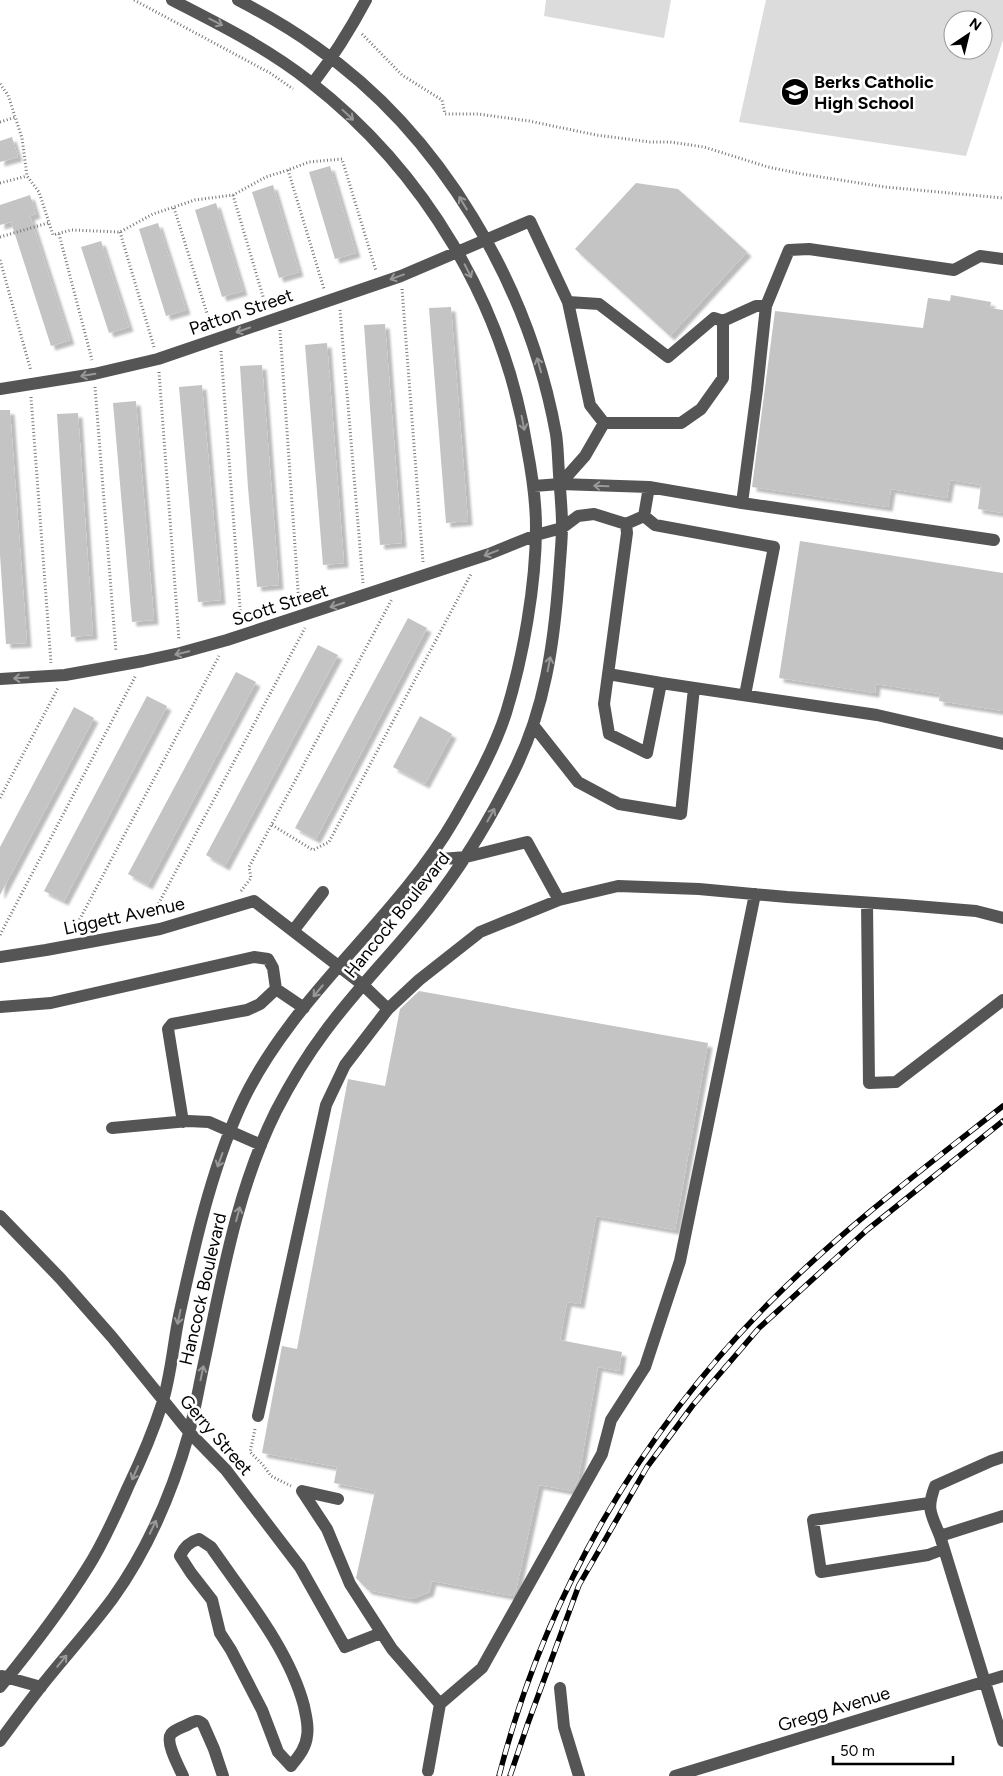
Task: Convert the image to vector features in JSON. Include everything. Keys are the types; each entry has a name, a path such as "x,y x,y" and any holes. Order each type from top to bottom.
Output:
{"street":[{"name":"Hancock Boulevard","path":"0,1687 4,1676 48,1626 90,1564 112,1524 139,1463 163,1400 196,1241 215,1177 239,1108 258,1072 284,1033 429,860 487,758 505,717 518,667 533,578 536,535 534,486 522,419 509,367 492,324 458,252 423,197 400,168 313,83 248,40 172,0"},
{"name":"Hancock Boulevard","path":"0,1741 115,1595 142,1550 172,1484 189,1432 232,1234 261,1145 277,1110 297,1074 325,1031 427,911 466,857 525,748 545,684 554,638 562,528 557,440 538,361 523,317 506,280 486,241 455,190 416,140 386,107 332,58 290,29 238,0"},
{"path":"313,83 332,58 366,0"},
{"name":"Patton Street","path":"0,389 94,374 158,359 401,276 530,221 568,302"},
{"path":"742,503 766,306 789,250 808,249 954,270 980,256 1003,259"},
{"path":"604,423 590,405 568,302 599,304 668,357 714,318 723,320 756,306 766,306"},
{"path":"604,423 681,423 701,409 723,378 723,320"},
{"path":"560,484 585,456 604,423"},
{"path":"534,486 560,484 650,487 742,503 994,540"},
{"path":"650,487 644,516 626,529 604,704 609,734 647,753 661,683"},
{"name":"Scott Street","path":"0,679 65,675 180,653 242,636 479,558 536,535 562,528 578,516 594,514 626,529"},
{"path":"644,516 655,525 774,547 745,696"},
{"path":"608,674 877,715 1003,744"},
{"path":"533,726 578,782 619,804 681,814 694,688"},
{"path":"429,860 466,857 527,842 559,900"},
{"path":"258,1416 326,1105 345,1065 388,1009 419,980 480,932 559,900 618,886 699,889 976,911 1003,918"},
{"path":"323,892 293,931 363,985 388,1009"},
{"path":"428,1771 440,1704 482,1668 602,1454 611,1420 645,1368 680,1261 756,894"},
{"name":"Liggett Avenue","path":"0,957 160,929 254,901 293,931"},
{"path":"867,903 869,1083 896,1082 1003,1000"},
{"path":"0,1007 51,1003 254,957 268,960 273,968 276,989 304,1008"},
{"path":"183,1122 168,1029 172,1024 247,1010 260,1004 276,989"},
{"path":"112,1128 183,1122 209,1122 261,1145"},
{"name":"Gerry Street","path":"0,1216 60,1278 112,1337 189,1432 226,1470 300,1567 345,1648 381,1632"},
{"path":"1003,1457 935,1486 929,1503 929,1509 940,1536 1003,1741"},
{"path":"302,1491 327,1529 350,1584 392,1649 440,1704"},
{"path":"302,1491 338,1499"},
{"path":"929,1503 813,1520 821,1572 945,1553"},
{"path":"940,1536 1003,1516"},
{"path":"199,1539 211,1547 270,1632 299,1690 308,1726 307,1739 301,1754 287,1771 262,1710 231,1650 220,1633 212,1600 180,1556 183,1549 192,1541 199,1539"},
{"path":"4,1676 41,1687"},
{"name":"Gregg Avenue","path":"675,1776 1003,1676"},
{"path":"560,1688 564,1727 579,1776"},
{"path":"183,1776 170,1745 170,1738 172,1733 196,1720 203,1724 223,1776"}],"path":[{"path":"134,0 270,73 300,94"},
{"path":"353,25 402,76 442,100 445,114 478,114 529,121 596,135 704,147 768,167 885,187 1003,198"},
{"path":"0,84 8,95 16,117 22,138 27,176 39,192 53,235 71,230 120,232 153,214 195,200 233,195 266,177 309,162 342,159 380,283"},
{"path":"0,122 16,117"},
{"path":"288,170 334,299 364,596"},
{"path":"0,183 27,176"},
{"path":"233,195 275,319 300,617"},
{"path":"174,208 217,339 242,636"},
{"path":"0,237 48,223"},
{"path":"120,232 158,359 180,653"},
{"path":"59,234 92,358 117,665"},
{"path":"0,260 31,370 30,385 52,676"},
{"path":"401,276 424,576"},
{"path":"272,825 313,850 329,842 479,558"},
{"path":"227,909 251,878 249,867 401,583"},
{"path":"143,932 314,612"},
{"path":"65,947 227,640"},
{"path":"0,934 143,661"},
{"path":"0,798 65,675"},
{"path":"258,1416 250,1452 271,1476 302,1491"}],"shaded area":[{"path":"546,0 671,0 664,38 544,16"},
{"path":"766,0 1003,0 1003,40 966,156 739,122"}],"building":[{"path":"12,137 18,157 0,162 0,141"},
{"path":"330,166 356,253 335,259 309,172"},
{"path":"636,183 678,189 747,252 670,336 575,249"},
{"path":"273,185 299,272 279,278 252,192"},
{"path":"30,195 36,214 30,216 70,340 51,346 11,222 0,225 0,205"},
{"path":"216,203 243,291 222,297 195,210"},
{"path":"158,223 186,310 166,316 139,229"},
{"path":"101,241 129,327 109,333 81,247"},
{"path":"951,295 991,302 990,308 1003,310 1003,513 978,509 981,485 950,480 947,498 891,489 888,507 752,487 775,311 923,328 928,298 950,301"},
{"path":"451,307 468,521 446,523 429,308"},
{"path":"385,324 402,543 380,545 364,325"},
{"path":"327,343 344,563 323,565 305,345"},
{"path":"262,365 279,585 257,587 240,366"},
{"path":"202,385 221,600 198,602 179,387"},
{"path":"136,401 154,620 132,622 113,403"},
{"path":"0,410 10,410 27,643 6,644 0,555"},
{"path":"78,413 93,635 71,637 57,414"},
{"path":"800,541 1003,573 1003,711 939,701 940,694 876,684 875,693 779,678"},
{"path":"408,618 427,628 316,839 295,828"},
{"path":"318,645 338,655 225,866 206,855"},
{"path":"236,672 256,682 148,885 128,874"},
{"path":"147,696 167,706 64,901 44,891"},
{"path":"74,707 94,718 0,895 0,847"},
{"path":"420,716 452,734 425,784 393,767"},
{"path":"419,991 708,1043 675,1230 596,1216 580,1304 567,1302 560,1340 622,1352 619,1371 598,1367 578,1480 572,1491 539,1485 516,1590 513,1596 432,1581 429,1592 412,1599 368,1590 356,1578 375,1491 334,1483 337,1467 262,1453 282,1346 297,1349 348,1079 385,1086 400,1009"}],"railway":[{"path":"499,1776 519,1709 543,1644 571,1581 604,1520 640,1461 681,1404 725,1351 772,1300 827,1248 884,1200 1003,1106"},
{"path":"510,1776 579,1585 647,1467 693,1405 759,1328 867,1230 1003,1121"}],"place":[{"name":"Berks Catholic High School","path":"795,92"}]}
